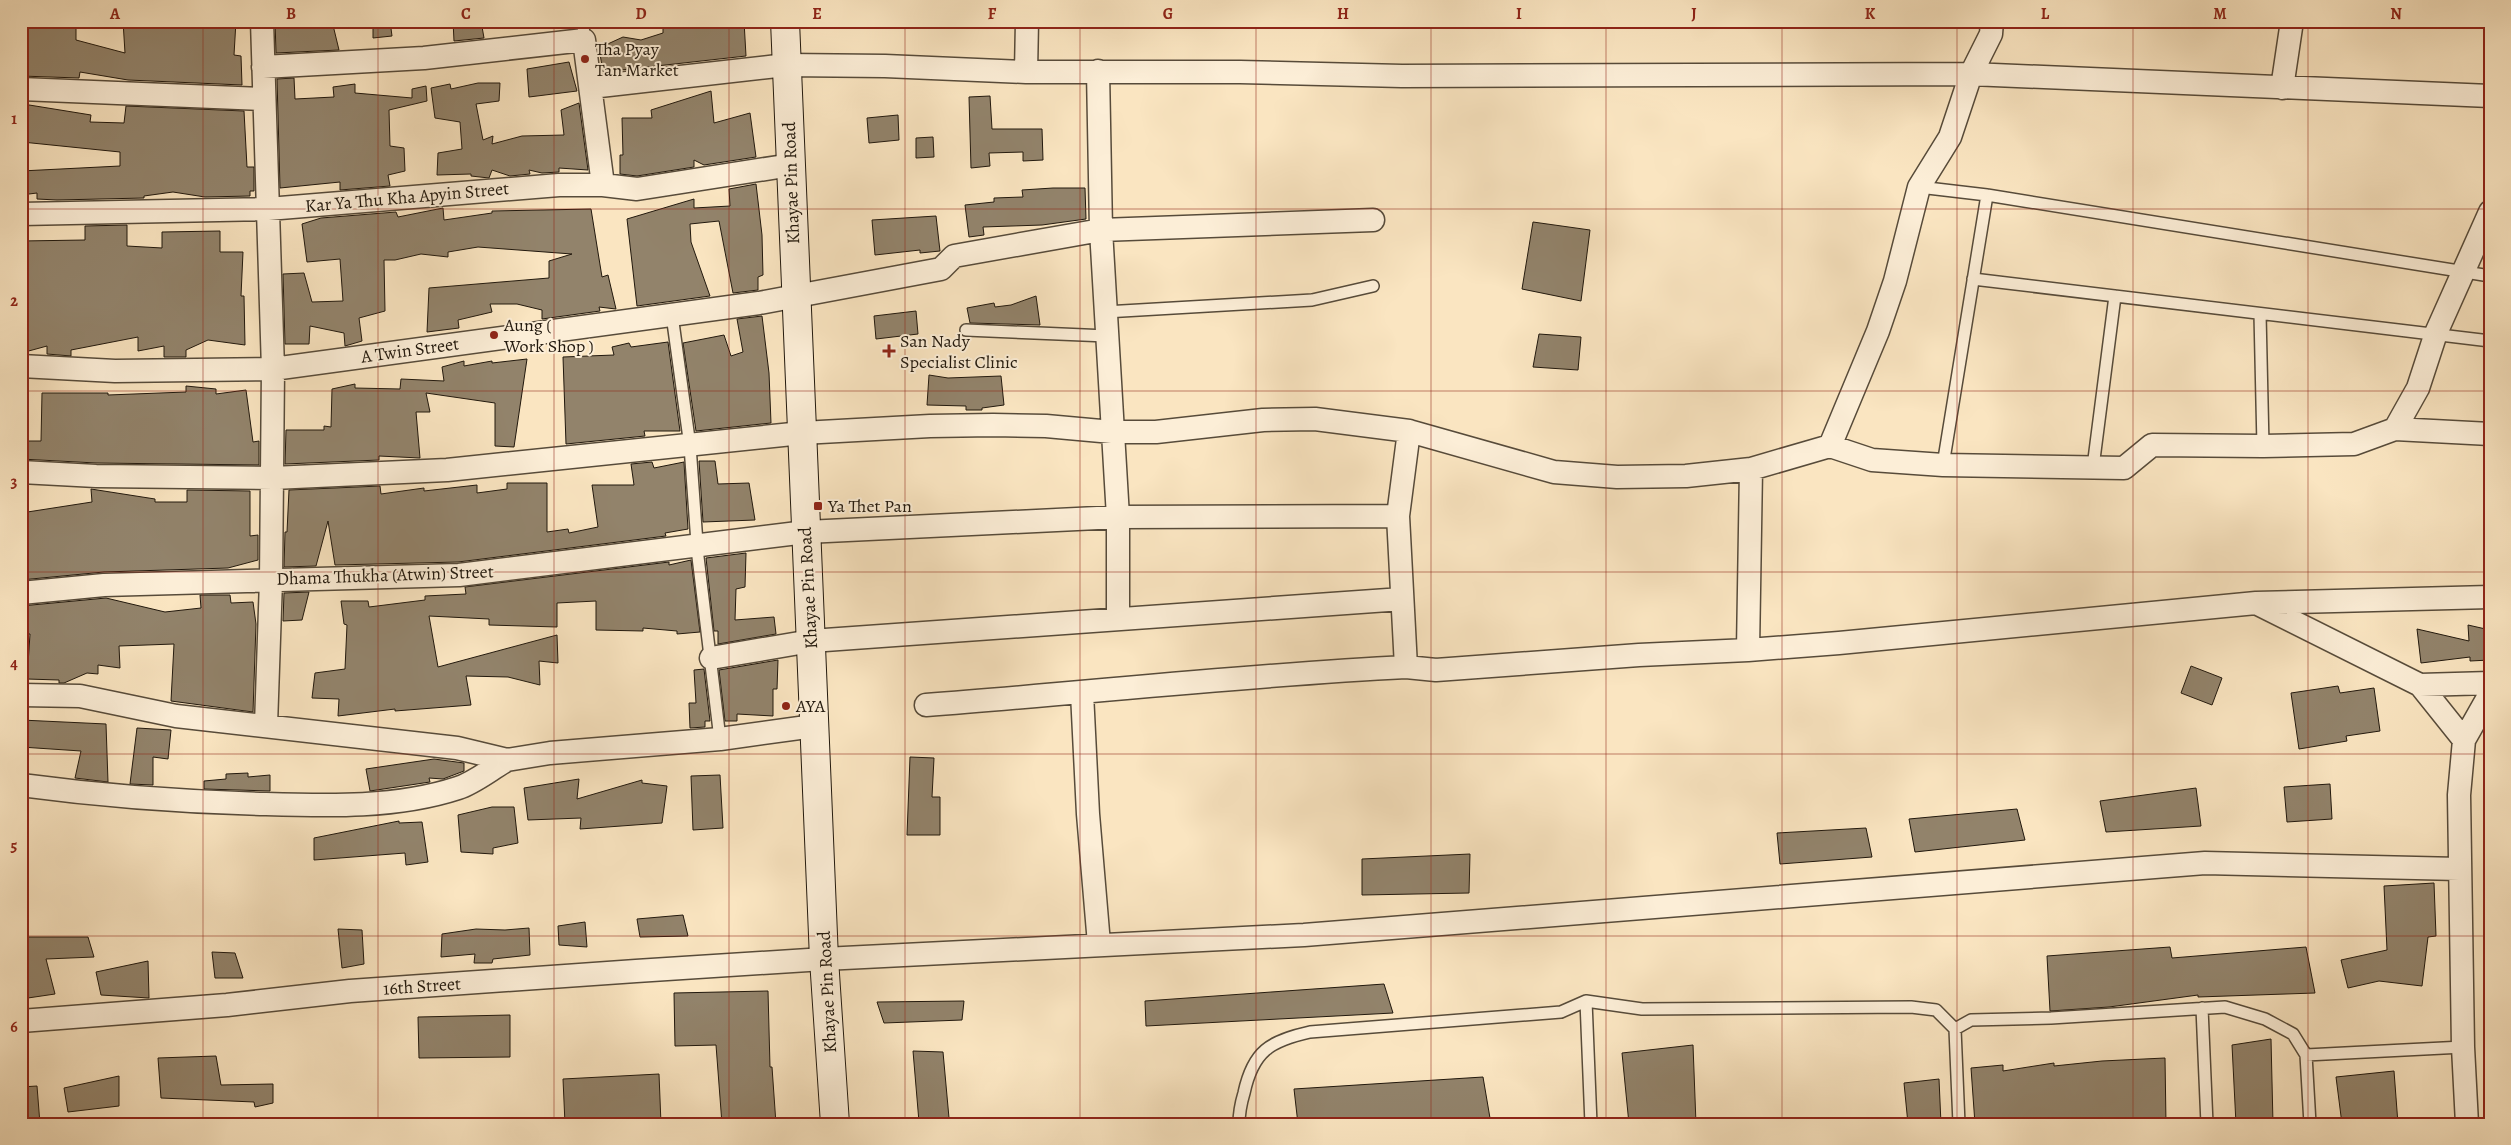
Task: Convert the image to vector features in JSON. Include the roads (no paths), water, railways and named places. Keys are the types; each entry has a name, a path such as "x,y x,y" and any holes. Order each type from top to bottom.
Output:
{"main road":[{"name":"Khayae Pin Road","path":"785,21 824,959 835,1124"}],"street":[{"path":"262,21 273,369 271,580 266,725"},
{"path":"1026,72 1027,21"},
{"path":"1830,446 1881,322 1895,281 1919,187 1950,137 1971,74 1991,34 1992,21"},
{"path":"2282,88 2292,21"},
{"path":"263,67 424,58 584,31 603,185"},
{"path":"591,87 786,65 885,66 1026,72 1098,71 1402,76 1971,74 2490,96"},
{"path":"1098,71 1101,230 1118,517 1118,618"},
{"path":"21,89 264,98"},
{"name":"Kar Ya Thu Kha Apyin Street","path":"21,214 268,209 559,185 603,185 637,189 791,165"},
{"path":"2395,429 2418,388 2436,333 2462,271 2490,212"},
{"name":"A Twin Street","path":"21,366 115,371 273,369 672,315 796,296 941,269 954,256 1101,230 1373,220"},
{"path":"21,472 96,476 273,478 447,470 802,434 993,424 1046,426 1112,432 1156,432 1254,421 1315,419 1409,431 1554,472 1617,477 1686,476 1751,469 1830,446 1872,460 1943,465 2124,468 2152,444 2263,446 2354,444 2395,429 2490,434"},
{"path":"1406,667 1398,516 1409,431"},
{"path":"1748,650 1751,469"},
{"name":"Dhama Thukha (Atwin) Street","path":"21,593 104,585 459,575 698,547 806,532 1118,517 1398,516"},
{"path":"926,705 1082,693 1304,672 1406,667 1436,670 1639,655 1839,644 2256,603 2490,597"},
{"path":"711,658 811,641 1402,599"},
{"path":"2256,603 2420,686 2464,740"},
{"path":"2420,686 2490,683"},
{"path":"1082,693 1088,814 1100,944"},
{"path":"2467,1124 2463,1047 2459,795 2464,740 2490,694"},
{"path":"21,695 80,696 176,716 457,748 507,760"},
{"path":"21,786 84,794 202,803 330,806 416,798 459,788 507,760 550,753 720,738 814,726"},
{"name":"16th Street","path":"21,1022 350,991 824,959 1304,935 2204,863 2459,869"}],"lane":[{"path":"1919,187 1987,195 2490,276"},
{"path":"1943,465 1987,195"},
{"path":"1973,279 2260,314 2436,333 2490,341"},
{"path":"1106,312 1312,300 1373,286"},
{"path":"2093,467 2116,296"},
{"path":"2260,314 2263,446"},
{"path":"672,315 690,446 698,547 720,738"},
{"path":"966,330 1107,336"},
{"path":"1586,1001 1592,1124"},
{"path":"1239,1124 1239,1114 1251,1066 1264,1050 1287,1037 1310,1032 1561,1012 1586,1001 1642,1009 1911,1007 1936,1010 1954,1029 1959,1124"},
{"path":"1954,1029 1971,1020 2051,1018 2225,1007 2264,1019 2293,1034 2306,1055 2310,1124"},
{"path":"2202,1008 2207,1124"},
{"path":"2306,1055 2463,1047"}],"place":[{"name":"Tha Pyay Tan Market","path":"585,59"},
{"name":"Aung ( Work Shop )","path":"494,335"},
{"name":"San Nady Specialist Clinic","path":"889,351"},
{"name":"Ya Thet Pan","path":"818,506"},
{"name":"AYA","path":"786,706"}]}
